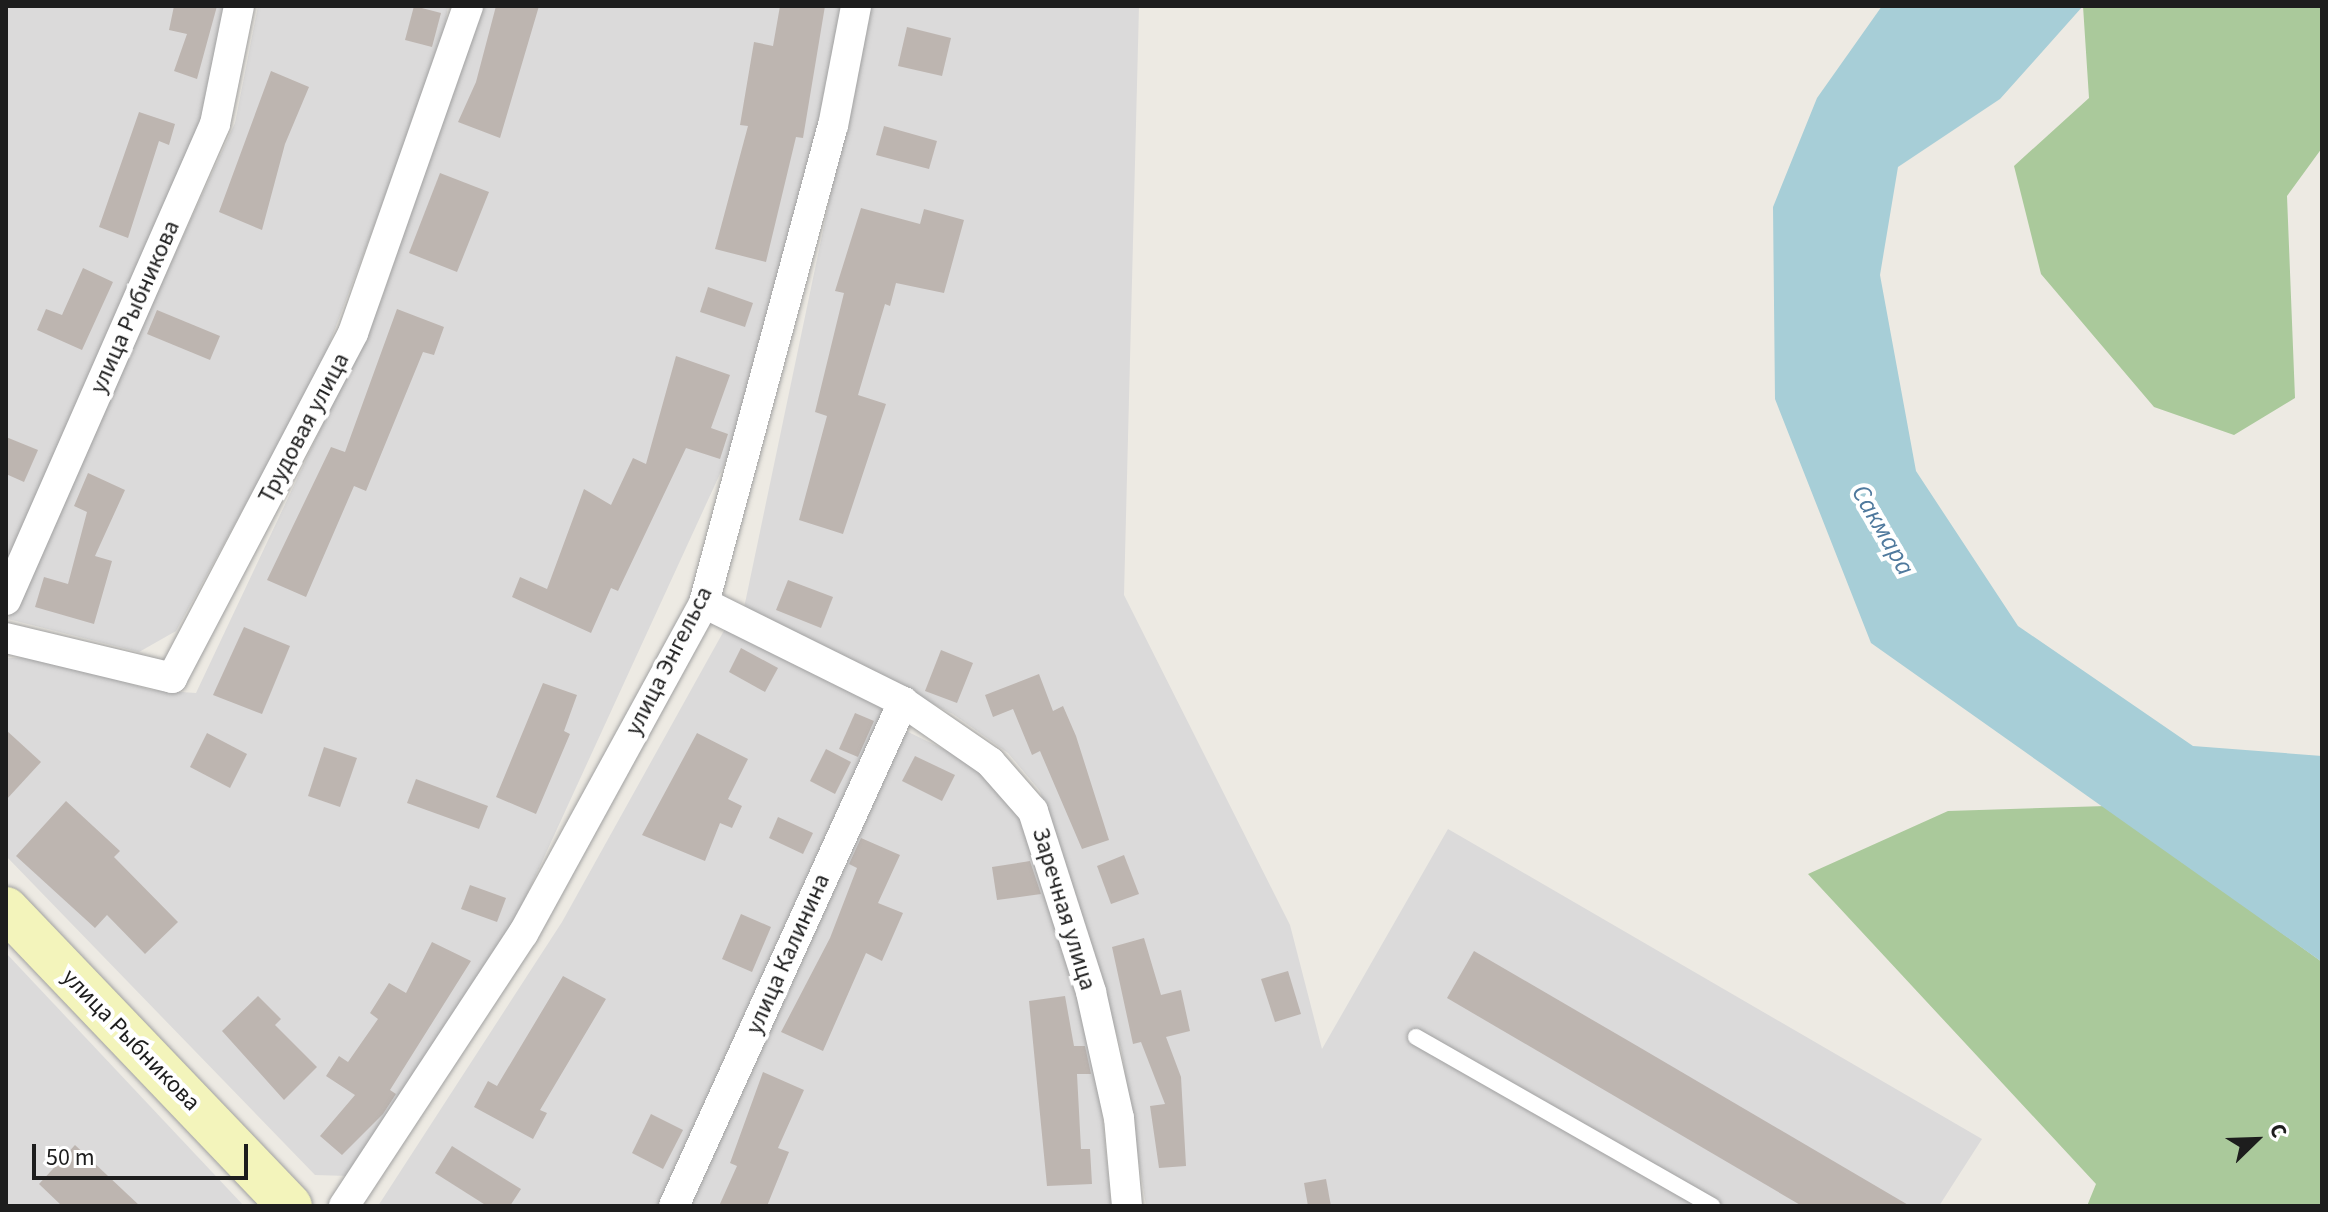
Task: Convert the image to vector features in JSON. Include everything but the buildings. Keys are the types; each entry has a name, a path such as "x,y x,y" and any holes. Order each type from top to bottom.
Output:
{"street":[{"name":"улица Рыбникова","path":"6,600 215,124 239,6"},
{"name":"Трудовая улица","path":"6,638 172,678 353,333 468,6"},
{"name":"улица Энгельса","path":"344,1206 523,934 704,603 833,126 856,6"},
{"name":"Заречная улица","path":"704,603 903,702 990,762 1033,811 1091,992 1119,1118 1127,1206"},
{"name":"улица Калинина","path":"674,1206 903,702"},
{"name":"улица Рыбникова","path":"6,909 290,1206"}],"lane":[{"path":"1416,1037 1712,1206"}],"shaded area":[{"path":"6,6 231,6 210,112 6,580"},
{"path":"258,6 448,6 442,47 319,371 176,631 139,652 8,619 235,123"},
{"path":"480,6 841,6 814,147 736,439 512,927 348,1176 315,1175 6,856 6,658 41,657 151,690 196,693 381,301"},
{"path":"870,6 1139,6 1124,595 1290,925 1322,1049 1448,829 1982,1139 1939,1206 1146,1206 1121,1048 1040,791 1008,753 953,714 744,608"},
{"path":"726,627 890,710 659,1206 378,1206 562,922"},
{"path":"900,728 970,762 1028,826 1096,1047 1111,1206 690,1206"},
{"path":"6,953 244,1206 6,1206"}],"green space":[{"path":"2083,6 2322,6 2322,148 2287,196 2295,398 2234,435 2154,407 2041,274 2014,166 2089,98"},
{"path":"2106,806 2322,962 2322,1206 2087,1206 2096,1184 1808,874 1948,811"}],"water":[{"name":"Сакмара","path":"1882,6 2083,6 2000,99 1898,167 1880,275 1916,471 2018,626 2193,746 2322,756 2322,962 1871,643 1775,399 1773,207 1817,98"}]}
